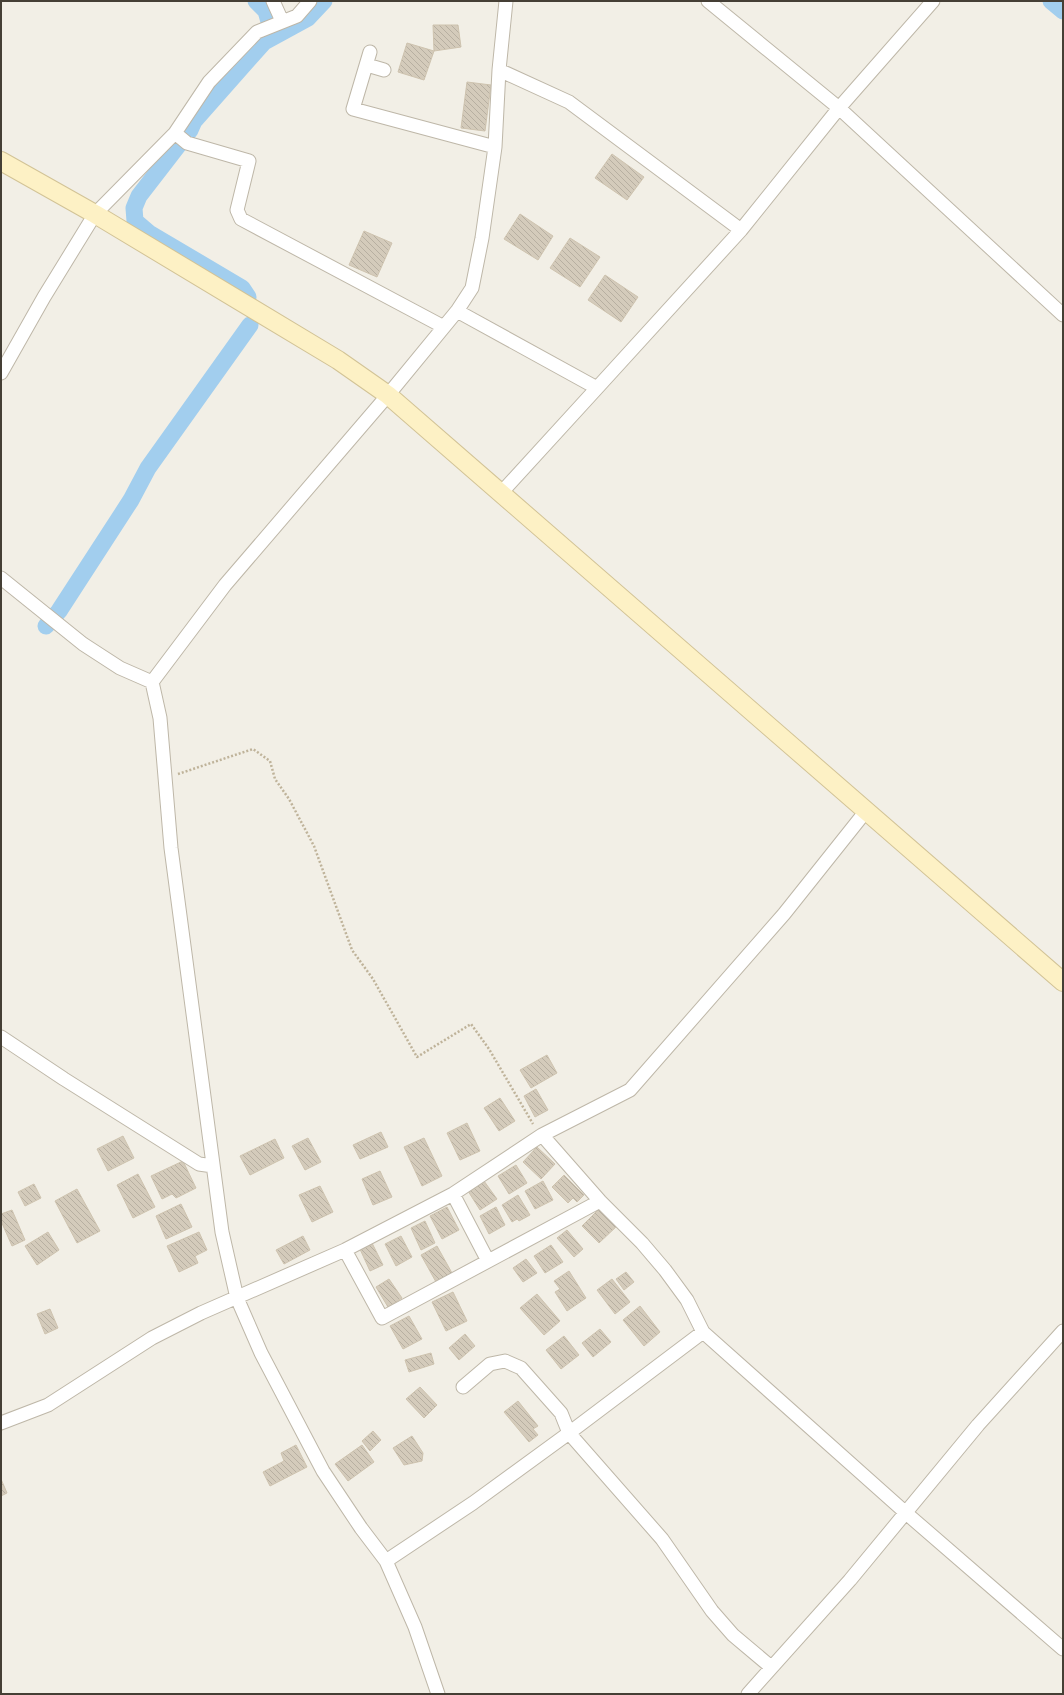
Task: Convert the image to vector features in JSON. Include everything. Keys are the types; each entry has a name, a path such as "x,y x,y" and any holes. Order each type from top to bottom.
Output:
{"street":[{"path":"273,1 274,24"},
{"path":"1,373 44,297 95,214 180,137 210,82 257,32 297,16 310,1"},
{"path":"438,1694 415,1626 386,1562 361,1528 323,1471 261,1353 237,1298 222,1232 171,848 160,718 152,682 225,585 388,395 457,311 472,288 482,238 495,147 499,70 506,1"},
{"path":"708,1 839,108 1063,315"},
{"path":"501,493 740,230 839,108 933,1"},
{"path":"384,70 369,59 353,109 495,147"},
{"path":"499,70 569,102 740,230"},
{"path":"180,137 249,161 237,210 241,219 444,327"},
{"path":"1,161 95,214 338,360 388,395 1063,982"},
{"path":"457,311 596,388"},
{"path":"1,578 15,591 83,644 120,668 152,682"},
{"path":"1,1423 48,1405 152,1338 201,1313 345,1250 453,1194 542,1135 630,1090 784,914 866,811"},
{"path":"1,1037 64,1079 199,1164 213,1166"},
{"path":"542,1135 600,1201 642,1243 665,1270 687,1300 703,1332 906,1513 1063,1649"},
{"path":"453,1194 488,1261"},
{"path":"345,1250 382,1318 600,1201"},
{"path":"748,1694 850,1580 978,1425 1063,1331"},
{"path":"386,1562 473,1503 703,1332"},
{"path":"463,1387 490,1364 505,1360 521,1368 561,1414 569,1433 662,1539 712,1611 733,1635 771,1667"}],"path":[{"path":"166,778 253,749 270,761 275,779 289,799 314,846 352,950 373,979 417,1057 471,1024 489,1049 529,1120 542,1135"}],"building":[{"path":"433,25 458,25 461,47 434,51"},
{"path":"407,43 434,51 424,80 398,72"},
{"path":"467,82 491,85 485,131 461,128"},
{"path":"612,154 644,177 627,200 595,178"},
{"path":"520,214 553,236 538,260 504,239"},
{"path":"364,231 392,243 377,277 349,265"},
{"path":"570,238 600,257 580,287 550,268"},
{"path":"605,275 638,297 621,322 588,300"},
{"path":"547,1055 557,1073 531,1088 520,1070"},
{"path":"536,1089 548,1110 535,1117 524,1096"},
{"path":"500,1098 515,1121 499,1131 484,1108"},
{"path":"467,1123 480,1151 460,1160 447,1133"},
{"path":"381,1132 388,1147 360,1159 353,1145"},
{"path":"123,1136 134,1158 108,1171 97,1149"},
{"path":"308,1138 321,1162 305,1170 292,1146"},
{"path":"424,1138 442,1176 422,1186 404,1147"},
{"path":"275,1139 284,1158 250,1175 240,1156"},
{"path":"537,1147 555,1164 541,1179 523,1162"},
{"path":"183,1161 196,1188 176,1198 172,1194 162,1199 151,1176"},
{"path":"516,1165 527,1183 509,1194 498,1176"},
{"path":"380,1171 392,1197 373,1205 362,1179"},
{"path":"138,1174 155,1207 133,1218 117,1185"},
{"path":"564,1175 584,1195 577,1202 573,1198 568,1203 552,1187"},
{"path":"484,1181 497,1199 480,1210 468,1191"},
{"path":"543,1181 553,1200 535,1209 525,1191"},
{"path":"34,1184 41,1198 25,1206 18,1192"},
{"path":"320,1186 333,1212 312,1222 299,1195"},
{"path":"77,1189 100,1231 77,1243 55,1201"},
{"path":"518,1195 530,1215 519,1221 517,1219 512,1222 502,1205"},
{"path":"181,1204 192,1227 166,1239 156,1216"},
{"path":"447,1207 459,1230 442,1239 430,1216"},
{"path":"496,1207 505,1225 489,1234 480,1216"},
{"path":"600,1208 617,1226 599,1243 582,1226"},
{"path":"12,1210 25,1240 12,1246 1,1221 1,1214"},
{"path":"425,1221 435,1243 421,1250 411,1228"},
{"path":"567,1230 583,1249 574,1257 557,1238"},
{"path":"48,1232 59,1250 37,1265 25,1246"},
{"path":"199,1232 207,1250 195,1256 198,1263 179,1272 167,1246"},
{"path":"303,1236 310,1250 284,1264 276,1250"},
{"path":"401,1236 412,1257 396,1266 385,1244"},
{"path":"371,1241 383,1265 370,1271 359,1247"},
{"path":"551,1245 563,1262 545,1273 534,1256"},
{"path":"437,1246 452,1273 436,1282 421,1255"},
{"path":"526,1259 537,1273 523,1282 513,1268"},
{"path":"569,1271 586,1298 567,1311 555,1292 560,1289 554,1281"},
{"path":"626,1272 634,1282 624,1290 616,1279"},
{"path":"389,1279 402,1298 388,1307 376,1287"},
{"path":"612,1279 630,1302 615,1314 597,1290"},
{"path":"453,1292 467,1321 446,1331 432,1302"},
{"path":"537,1294 560,1321 544,1335 520,1308"},
{"path":"640,1306 660,1332 644,1346 623,1320"},
{"path":"50,1309 58,1328 45,1334 37,1314"},
{"path":"409,1316 422,1339 403,1349 390,1326"},
{"path":"600,1329 611,1342 593,1357 582,1343"},
{"path":"465,1334 475,1346 459,1360 449,1348"},
{"path":"564,1336 579,1355 561,1369 546,1350"},
{"path":"431,1353 434,1364 409,1372 405,1360"},
{"path":"420,1387 437,1405 424,1418 406,1399"},
{"path":"518,1401 538,1426 533,1429 538,1435 529,1442 504,1412"},
{"path":"373,1431 381,1440 370,1451 362,1441"},
{"path":"412,1436 423,1453 422,1461 404,1465 393,1448"},
{"path":"296,1445 307,1467 270,1486 263,1472 284,1461 281,1453"},
{"path":"362,1445 374,1462 348,1481 335,1464"},
{"path":"1,1479 7,1493 1,1496"}],"waterway":[{"path":"256,1 266,11 273,36"},
{"path":"248,297 242,288 149,233 135,221 134,208 139,196 190,130 194,121 264,42 308,18 324,1"},
{"path":"1051,1 1063,11"},
{"path":"46,626 59,611 131,500 148,468 250,325"}]}
